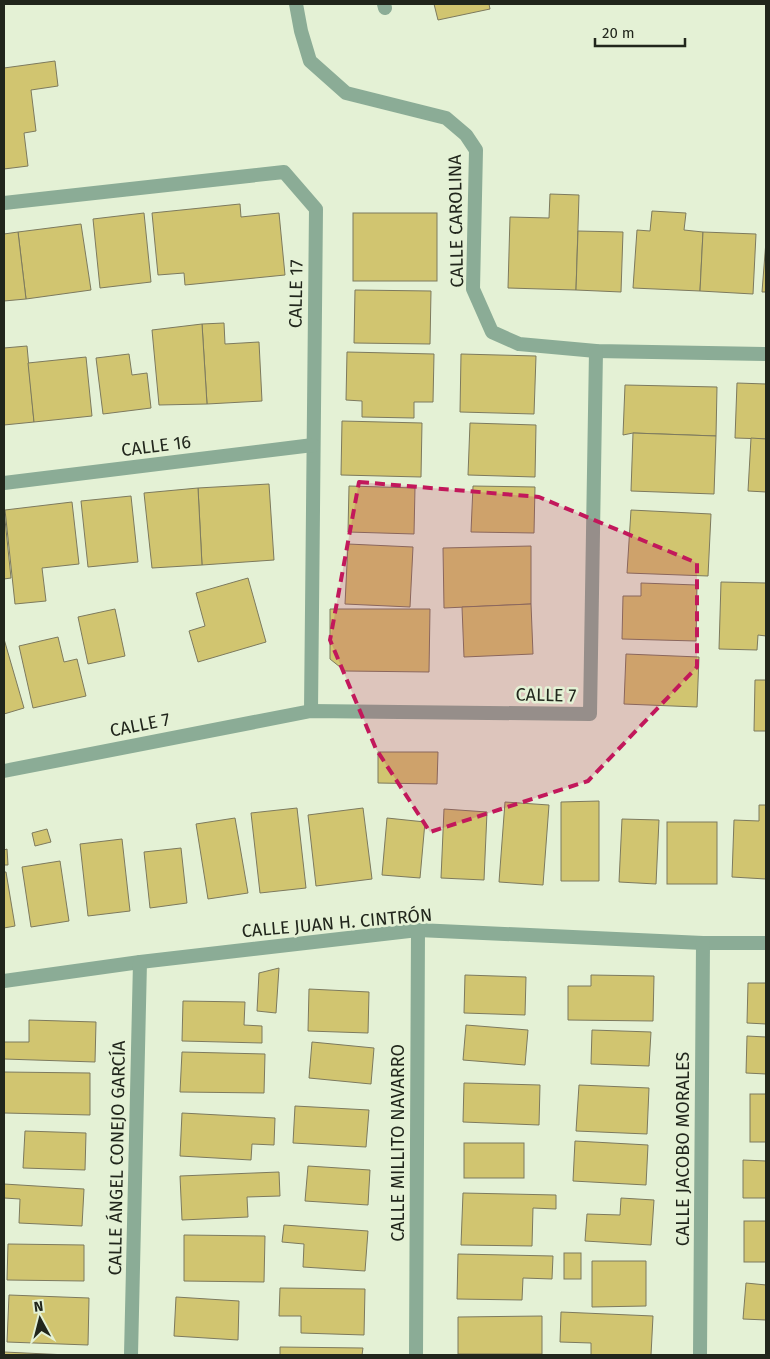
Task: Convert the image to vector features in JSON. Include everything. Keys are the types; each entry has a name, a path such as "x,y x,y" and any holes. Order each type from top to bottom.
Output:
{"street":[{"name":"CALLE CAROLINA","path":"296,4 300,31 310,61 346,93 446,118 466,135 476,150 473,289 492,332 519,344 596,351"},
{"name":"CALLE 17","path":"4,203 284,172 316,209 311,711"},
{"path":"596,351 766,354"},
{"name":"CALLE 7","path":"4,771 311,711 590,714 596,351"},
{"name":"CALLE 16","path":"4,483 313,445"},
{"name":"CALLE JUAN H. CINTRÓN","path":"4,981 140,962 418,930 703,943 766,943"},
{"name":"CALLE MILLITO NAVARRO","path":"416,1355 418,930"},
{"name":"CALLE JACOBO MORALES","path":"700,1355 703,943"},
{"name":"CALLE ÁNGEL CONEJO GARCÍA","path":"131,1355 140,962"}],"highlighted area":[{"path":"359,482 539,497 697,563 697,667 588,781 430,832 376,749 330,640"}],"building":[{"path":"434,4 489,4 490,9 438,20"},
{"path":"55,61 58,86 31,90 36,131 24,133 28,166 4,169 4,68"},
{"path":"550,194 579,195 576,290 508,288 510,217 549,218"},
{"path":"240,204 241,217 279,213 285,275 185,285 184,273 158,275 152,213"},
{"path":"652,211 686,213 684,230 703,232 700,291 633,288 637,230 650,231"},
{"path":"144,213 151,282 100,288 93,219"},
{"path":"353,213 437,213 437,281 353,281"},
{"path":"81,224 91,290 26,299 18,232"},
{"path":"578,231 623,232 621,292 576,290"},
{"path":"18,232 26,299 4,301 4,234"},
{"path":"703,232 756,234 753,294 700,291"},
{"path":"766,241 766,292 762,292"},
{"path":"355,290 431,291 430,344 354,343"},
{"path":"224,323 225,344 259,342 262,401 207,404 202,324"},
{"path":"202,324 207,404 159,405 152,330"},
{"path":"27,346 34,422 4,425 4,348"},
{"path":"347,352 434,354 433,402 414,402 414,418 362,417 362,401 346,400"},
{"path":"129,354 132,375 147,373 151,408 103,414 96,358"},
{"path":"461,354 536,356 534,414 460,412"},
{"path":"86,357 92,416 34,422 28,363"},
{"path":"737,383 766,384 766,439 735,438"},
{"path":"625,385 717,387 716,436 633,433 623,435"},
{"path":"342,421 422,423 421,477 341,475"},
{"path":"470,423 536,425 535,477 468,475"},
{"path":"633,433 716,436 714,494 631,491"},
{"path":"751,438 766,439 766,492 748,491"},
{"path":"269,484 274,560 202,565 198,488"},
{"path":"349,486 415,488 414,534 348,532"},
{"path":"473,486 535,487 534,533 471,532"},
{"path":"198,488 202,565 152,568 144,493"},
{"path":"131,496 138,562 88,567 81,501"},
{"path":"72,502 79,564 42,568 46,601 15,604 5,510"},
{"path":"4,510 11,578 4,579"},
{"path":"631,510 711,514 708,576 627,573"},
{"path":"348,544 413,547 410,607 345,604"},
{"path":"531,546 531,604 444,608 443,548"},
{"path":"248,578 266,642 198,662 189,631 205,626 196,593"},
{"path":"721,582 766,583 766,636 758,635 757,650 719,649"},
{"path":"641,583 697,585 696,641 622,639 623,596 641,596"},
{"path":"531,604 533,654 464,657 462,607"},
{"path":"115,609 125,656 88,664 78,617"},
{"path":"330,609 430,609 429,672 345,671 330,659"},
{"path":"58,637 64,662 77,659 86,696 33,708 19,646"},
{"path":"4,639 24,708 4,714"},
{"path":"626,654 699,657 697,707 624,704"},
{"path":"755,680 766,680 766,731 754,731"},
{"path":"378,752 438,752 437,784 378,783"},
{"path":"599,801 599,881 561,881 561,802"},
{"path":"505,802 549,805 543,885 499,882"},
{"path":"759,805 766,805 766,879 732,877 734,820 759,821"},
{"path":"297,808 306,888 260,893 251,813"},
{"path":"363,808 372,879 316,886 308,815"},
{"path":"444,809 487,812 484,880 441,878"},
{"path":"235,818 248,893 208,899 196,824"},
{"path":"387,818 425,822 420,878 382,875"},
{"path":"622,819 659,820 656,884 619,882"},
{"path":"667,822 717,822 717,884 667,884"},
{"path":"47,829 51,842 35,846 32,833"},
{"path":"122,839 130,911 88,916 80,844"},
{"path":"181,848 187,903 150,908 144,852"},
{"path":"7,849 8,865 4,865 4,850"},
{"path":"60,861 69,921 31,927 22,867"},
{"path":"4,872 6,872 15,926 4,928"},
{"path":"279,968 276,1013 257,1011 259,973"},
{"path":"465,975 526,977 525,1015 464,1013"},
{"path":"591,975 654,976 653,1021 568,1020 568,986 591,986"},
{"path":"748,983 766,983 766,1024 747,1023"},
{"path":"309,989 369,992 368,1033 308,1031"},
{"path":"183,1001 245,1002 244,1025 262,1026 262,1043 182,1041"},
{"path":"29,1020 96,1022 95,1062 4,1059 4,1042 29,1042"},
{"path":"466,1025 528,1030 525,1065 463,1060"},
{"path":"592,1030 651,1032 649,1066 591,1064"},
{"path":"747,1036 766,1037 766,1074 746,1073"},
{"path":"312,1042 374,1048 371,1084 309,1078"},
{"path":"182,1052 265,1054 264,1093 180,1092"},
{"path":"4,1072 90,1073 90,1115 4,1113"},
{"path":"464,1083 540,1085 539,1125 463,1122"},
{"path":"579,1085 649,1088 647,1134 576,1131"},
{"path":"750,1094 766,1094 766,1142 750,1142"},
{"path":"295,1106 369,1110 366,1147 293,1143"},
{"path":"182,1113 275,1118 274,1145 252,1144 251,1160 180,1156"},
{"path":"25,1131 86,1133 85,1170 23,1168"},
{"path":"575,1141 648,1145 646,1185 573,1181"},
{"path":"464,1143 524,1143 524,1178 464,1178"},
{"path":"743,1160 766,1161 766,1198 743,1198"},
{"path":"308,1166 370,1170 368,1205 305,1201"},
{"path":"279,1172 280,1196 247,1197 248,1217 182,1220 180,1176"},
{"path":"4,1184 84,1189 82,1226 19,1223 20,1199 4,1198"},
{"path":"463,1193 556,1195 556,1209 533,1208 532,1246 461,1245"},
{"path":"621,1198 654,1200 651,1245 585,1241 587,1214 620,1215"},
{"path":"744,1221 766,1221 766,1262 744,1262"},
{"path":"284,1225 368,1231 365,1271 303,1267 304,1244 282,1242"},
{"path":"184,1235 265,1236 264,1282 184,1281"},
{"path":"8,1244 84,1245 84,1281 7,1280"},
{"path":"564,1253 581,1253 581,1279 564,1279"},
{"path":"458,1254 553,1256 552,1279 523,1278 522,1300 457,1299"},
{"path":"592,1261 646,1261 646,1306 592,1307"},
{"path":"746,1283 766,1285 766,1320 743,1319"},
{"path":"280,1288 365,1289 364,1335 301,1333 301,1316 279,1316"},
{"path":"9,1295 89,1298 88,1345 7,1342"},
{"path":"176,1297 239,1301 238,1340 174,1336"},
{"path":"561,1312 653,1316 651,1355 591,1355 591,1343 560,1342"},
{"path":"542,1316 542,1354 458,1354 458,1317"},
{"path":"280,1347 363,1348 362,1355 280,1355"},
{"path":"4,1352 68,1355 4,1355"}]}
